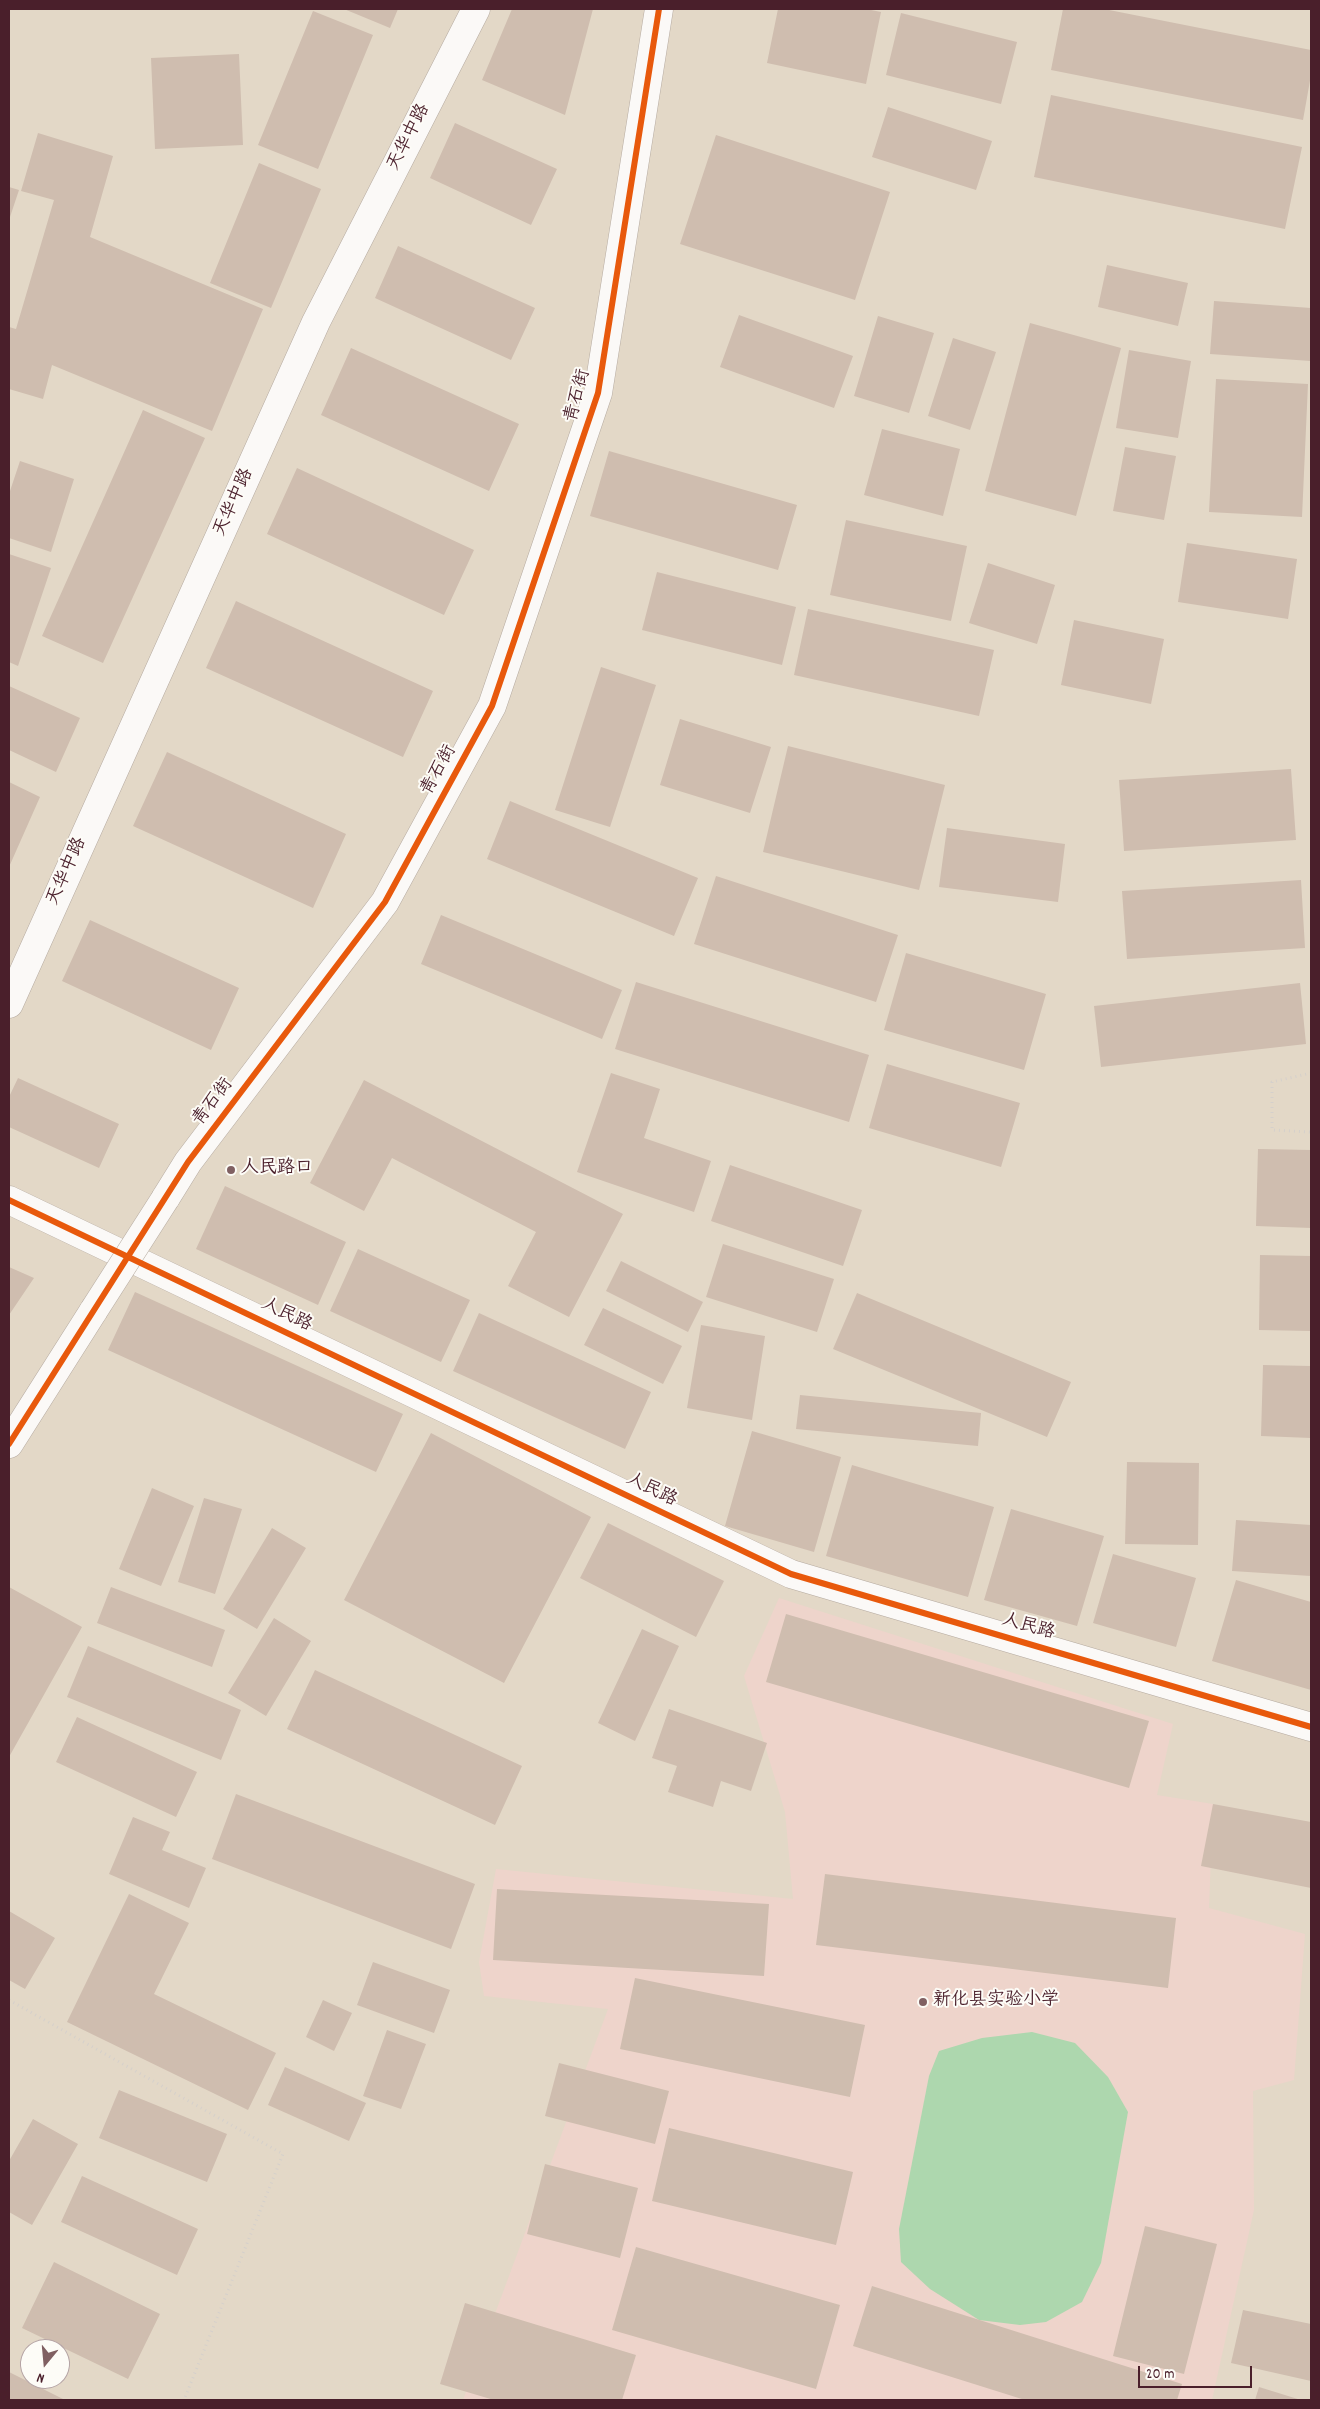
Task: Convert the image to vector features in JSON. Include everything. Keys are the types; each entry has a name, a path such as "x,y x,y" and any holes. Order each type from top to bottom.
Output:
{"street":[{"name":"天华中路","path":"9,1004 316,322 476,9"},
{"name":"青石街","path":"9,1444 188,1162 385,902 492,706 598,393 659,9"},
{"name":"人民路","path":"9,1200 790,1574 1311,1727"}],"path":[{"path":"1311,1073 1272,1082 1272,1130 1311,1132"},
{"path":"9,2000 283,2154 184,2400"}],"shaded area":[{"name":"新化县实验小学","path":"779,1598 1173,1724 1157,1795 1213,1804 1209,1908 1305,1934 1294,2080 1253,2091 1254,2210 1212,2400 463,2400 608,2009 484,1996 479,1962 496,1869 793,1899 785,1812 744,1676"}],"green space":[{"path":"1032,2032 1075,2043 1108,2077 1128,2112 1101,2263 1082,2302 1046,2322 1020,2325 979,2320 930,2289 901,2262 899,2229 929,2076 939,2051 982,2038"}],"building":[{"path":"344,9 398,9 390,28"},
{"path":"512,9 593,9 565,115 482,80"},
{"path":"778,9 866,9 881,12 866,84 767,63"},
{"path":"1063,9 1104,9 1311,50 1311,75 1303,120 1051,70"},
{"path":"313,11 373,35 318,169 258,145"},
{"path":"901,13 1017,42 1001,104 886,75"},
{"path":"239,54 243,145 155,149 151,58"},
{"path":"1051,95 1302,147 1285,229 1034,177"},
{"path":"888,107 992,141 976,190 872,157"},
{"path":"455,123 557,169 531,225 430,178"},
{"path":"38,133 113,156 90,237 263,309 212,431 52,365 43,399 9,389 9,327 16,329 54,200 21,191"},
{"path":"716,135 890,192 855,300 680,244"},
{"path":"259,163 321,189 271,308 210,283"},
{"path":"9,187 19,190 9,220"},
{"path":"398,246 535,308 511,360 375,298"},
{"path":"1107,265 1188,283 1178,326 1098,307"},
{"path":"1214,301 1311,308 1311,361 1210,354"},
{"path":"739,315 853,356 834,408 720,367"},
{"path":"878,316 934,333 909,413 854,396"},
{"path":"1030,323 1121,348 1076,516 985,491"},
{"path":"953,338 996,352 970,430 928,416"},
{"path":"351,348 519,424 489,491 321,415"},
{"path":"1129,350 1191,361 1178,438 1116,428"},
{"path":"1216,379 1308,384 1302,517 1209,512"},
{"path":"143,410 205,438 103,663 42,636"},
{"path":"882,429 960,449 943,516 864,495"},
{"path":"1125,447 1176,456 1164,520 1113,511"},
{"path":"609,451 797,505 778,570 590,516"},
{"path":"20,461 74,479 51,552 9,538 9,494"},
{"path":"297,468 474,550 444,615 267,534"},
{"path":"846,520 967,546 951,621 830,595"},
{"path":"1187,543 1297,559 1288,619 1178,602"},
{"path":"9,554 51,568 18,666 9,662"},
{"path":"988,563 1055,585 1037,644 969,623"},
{"path":"657,572 796,607 782,665 642,630"},
{"path":"236,601 433,691 403,757 206,668"},
{"path":"808,609 994,650 979,716 794,675"},
{"path":"1074,620 1164,639 1151,704 1061,685"},
{"path":"601,667 656,685 610,827 555,810"},
{"path":"9,686 80,718 56,772 9,750"},
{"path":"680,719 771,747 750,813 660,785"},
{"path":"788,746 945,785 919,890 763,852"},
{"path":"167,752 346,834 313,908 133,826"},
{"path":"1291,769 1296,840 1124,851 1119,780"},
{"path":"9,782 40,797 9,867"},
{"path":"510,801 698,878 674,936 487,859"},
{"path":"947,828 1065,844 1058,902 939,887"},
{"path":"716,876 898,935 876,1002 694,944"},
{"path":"1301,880 1305,948 1127,959 1122,891"},
{"path":"441,915 622,990 602,1039 421,964"},
{"path":"90,920 239,988 211,1050 62,981"},
{"path":"906,953 1046,994 1024,1070 884,1030"},
{"path":"636,982 869,1055 849,1122 615,1049"},
{"path":"1300,983 1306,1044 1101,1067 1094,1006"},
{"path":"887,1064 1020,1103 1001,1167 869,1128"},
{"path":"611,1073 660,1089 644,1138 711,1161 694,1212 577,1172"},
{"path":"18,1078 119,1124 99,1168 9,1127 9,1097"},
{"path":"364,1080 623,1214 569,1317 508,1286 536,1232 392,1158 364,1211 310,1183"},
{"path":"1258,1149 1311,1150 1311,1228 1256,1226"},
{"path":"730,1165 862,1210 843,1266 711,1221"},
{"path":"225,1186 346,1242 318,1305 196,1249"},
{"path":"723,1244 834,1279 817,1332 706,1297"},
{"path":"358,1249 470,1300 441,1362 330,1311"},
{"path":"1260,1255 1311,1256 1311,1331 1259,1330"},
{"path":"621,1261 703,1302 688,1332 606,1291"},
{"path":"9,1267 34,1278 9,1315"},
{"path":"135,1292 403,1414 376,1472 108,1350"},
{"path":"857,1293 1071,1382 1047,1437 833,1349"},
{"path":"603,1308 682,1346 663,1384 584,1345"},
{"path":"479,1313 651,1392 625,1449 453,1371"},
{"path":"701,1325 765,1336 752,1420 687,1408"},
{"path":"1263,1365 1311,1366 1311,1438 1261,1436"},
{"path":"800,1395 981,1413 978,1446 796,1429"},
{"path":"752,1431 841,1457 814,1552 725,1526"},
{"path":"431,1433 591,1517 504,1683 344,1600"},
{"path":"1127,1462 1199,1463 1198,1545 1125,1544"},
{"path":"852,1465 994,1507 968,1597 826,1556"},
{"path":"152,1488 194,1506 161,1586 119,1569"},
{"path":"204,1498 242,1509 215,1594 178,1582"},
{"path":"1011,1509 1104,1536 1077,1626 984,1600"},
{"path":"1236,1520 1311,1525 1311,1576 1232,1571"},
{"path":"608,1523 724,1581 696,1637 580,1578"},
{"path":"272,1528 306,1548 257,1629 223,1609"},
{"path":"1113,1554 1196,1578 1176,1647 1093,1623"},
{"path":"1236,1580 1311,1602 1311,1690 1212,1661"},
{"path":"9,1587 82,1627 9,1757"},
{"path":"111,1587 225,1630 212,1667 97,1623"},
{"path":"786,1614 1149,1721 1129,1788 766,1682"},
{"path":"274,1618 311,1641 266,1716 228,1693"},
{"path":"642,1629 679,1646 635,1741 598,1723"},
{"path":"88,1646 241,1710 221,1760 67,1697"},
{"path":"315,1670 522,1766 495,1825 287,1729"},
{"path":"669,1709 767,1743 751,1791 721,1781 713,1807 668,1792 677,1766 652,1758"},
{"path":"77,1717 197,1772 176,1817 56,1762"},
{"path":"236,1794 475,1884 451,1949 212,1859"},
{"path":"1213,1804 1311,1822 1311,1888 1201,1866"},
{"path":"133,1817 170,1832 162,1850 206,1868 189,1908 109,1874"},
{"path":"825,1874 1176,1918 1168,1988 816,1945"},
{"path":"497,1889 769,1904 764,1976 493,1960"},
{"path":"129,1894 189,1923 154,1994 276,2053 248,2110 67,2022"},
{"path":"9,1911 55,1938 25,1989 9,1980"},
{"path":"373,1962 450,1990 434,2033 357,2005"},
{"path":"635,1978 865,2025 850,2097 620,2049"},
{"path":"323,2000 352,2013 334,2051 306,2037"},
{"path":"387,2030 426,2044 401,2109 363,2096"},
{"path":"559,2063 669,2091 655,2144 545,2116"},
{"path":"285,2067 366,2103 349,2141 268,2105"},
{"path":"119,2090 227,2134 207,2182 99,2138"},
{"path":"33,2119 78,2144 32,2225 9,2212 9,2161"},
{"path":"669,2128 853,2172 836,2245 652,2201"},
{"path":"545,2164 638,2188 620,2258 527,2234"},
{"path":"82,2176 198,2229 177,2275 61,2222"},
{"path":"1145,2226 1217,2244 1184,2374 1113,2356"},
{"path":"636,2247 840,2305 816,2389 612,2330"},
{"path":"54,2262 160,2314 128,2379 70,2351 70,2339 45,2339 22,2328"},
{"path":"872,2286 1182,2384 1177,2400 1025,2400 853,2346"},
{"path":"465,2303 636,2355 622,2400 494,2400 440,2384"},
{"path":"1243,2310 1311,2324 1311,2381 1231,2363"},
{"path":"9,2372 20,2378 20,2389 43,2389 65,2400 9,2400"},
{"path":"1259,2387 1301,2400 1255,2400"}],"cycle path":[{"path":"9,1444 188,1162 385,902 492,706 598,393 659,9"},
{"path":"9,1200 791,1574 1311,1727"}],"place":[{"name":"人民路口","path":"231,1170"},
{"name":"新化县实验小学","path":"923,2002"}]}
